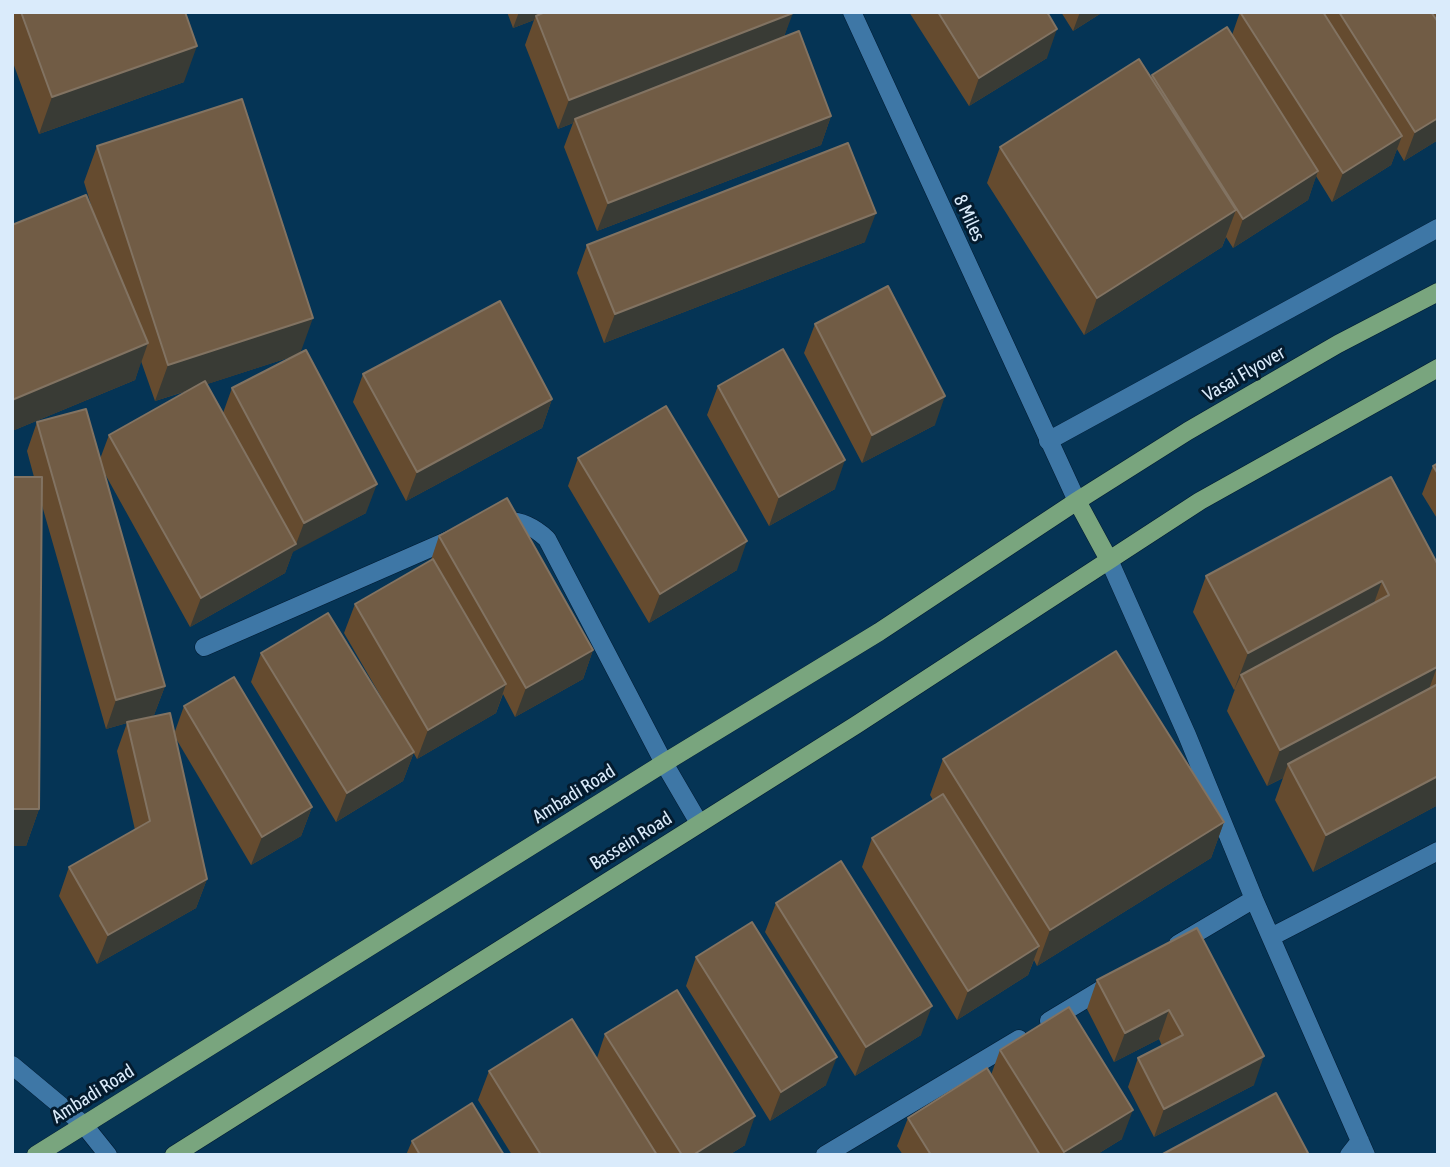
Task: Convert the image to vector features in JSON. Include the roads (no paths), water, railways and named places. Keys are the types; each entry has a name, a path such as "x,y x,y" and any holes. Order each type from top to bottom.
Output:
{"main road":[{"name":"Vasai Flyover","path":"1077,500 1188,431 1338,344 1438,292"},
{"path":"1077,500 1109,560 1223,489 1438,368"},
{"name":"Ambadi Road","path":"36,1155 664,762 879,632 1077,500"},
{"name":"Bassein Road","path":"174,1155 856,725 1109,560"}],"street":[{"name":"8 Miles","path":"852,12 1048,441"},
{"path":"1077,500 1048,441 1438,228"},
{"path":"204,647 479,527 506,520 532,525 547,539 699,823"},
{"path":"1109,560 1187,735 1359,1150"},
{"path":"1271,937 1438,851"},
{"path":"1160,955 1254,899"},
{"path":"825,1155 1125,976"},
{"path":"12,1065 84,1125 108,1155"}]}
